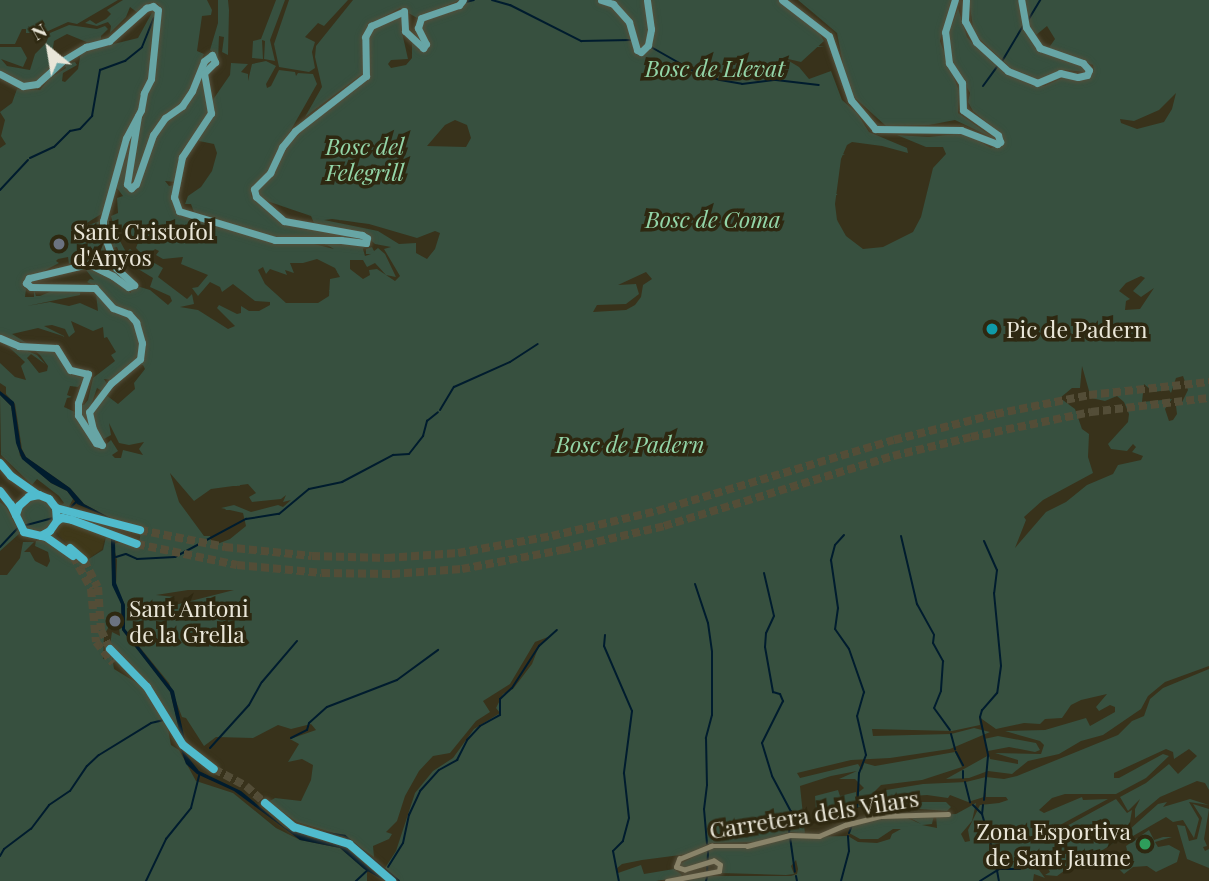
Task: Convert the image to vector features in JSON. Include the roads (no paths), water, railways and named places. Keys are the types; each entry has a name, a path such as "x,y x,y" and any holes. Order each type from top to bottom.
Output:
{"highway":[{"path":"0,463 24,485 49,499 56,508 138,529"},
{"path":"17,501 28,493 24,485"},
{"path":"0,489 17,501"},
{"path":"17,501 39,495"},
{"path":"17,501 16,517 24,532 51,540 73,556"},
{"path":"56,508 56,538 83,560"},
{"path":"38,536 55,524 69,519 134,543"},
{"path":"110,649 150,692 190,752 214,769"},
{"path":"113,663 137,677"},
{"path":"265,803 292,825 324,834 355,848 389,879"},
{"path":"324,834 344,844 389,879"},
{"path":"355,848 389,879"}],"main road":[{"path":"138,116 127,184 131,188 136,184 153,135 165,118 187,99 204,61 208,55 214,55 215,62 205,73 211,113 182,157 174,197 181,213 282,241 335,239 366,243 367,239 362,235 284,221 256,197 254,189 270,173 282,147 295,131 366,76 365,37 371,26 404,11 405,31 423,48 426,44 418,21 425,15 459,5 463,0"},
{"path":"601,0 612,4 629,22 637,50 641,52 648,46 651,29 647,0"},
{"path":"782,0 829,36 851,100 875,129 961,130 993,144 1000,142 1000,138 967,115 962,108 963,87 950,67 944,36 956,0"},
{"path":"966,0 966,25 978,45 1000,64 1033,83 1060,73 1078,77 1088,74 1088,67 1083,62 1044,51 1025,24 1021,0"},
{"path":"0,74 23,86 37,85 53,67 86,47 109,41 146,8 156,8 152,77 138,116 126,138 103,227 117,268 133,281 133,286 128,287 88,264 29,278 26,283 31,287 95,288 113,308 132,316 136,322 142,343 140,359 111,383 89,412 93,429 102,445 96,443 78,415 78,403 89,378 88,374 70,370 56,348 19,346 0,338"}],"street":[{"name":"Carretera dels Vilars","path":"667,881 719,871 718,863 708,862 681,871 676,865 679,859 711,846 755,845 790,835 816,836 845,825 882,816 948,814"}],"water":[{"path":"0,391 14,402 21,448 26,457 70,488 84,504 114,520 77,504 67,491 51,483 22,459 16,443 11,406 0,395"},
{"path":"111,539 115,540 116,583 125,605 125,629 174,691 185,740 180,734 170,692 122,630 121,604 112,585"},
{"path":"180,747 199,771 241,791 285,828 344,846 385,881 364,869 340,848 300,840 234,791 197,774 186,764"}],"waterway":[{"path":"466,2 474,0"},
{"path":"492,0 510,5 581,41 630,40"},
{"path":"1027,22 1040,0"},
{"path":"30,158 54,147 70,131 80,129 92,116 100,70 125,61 142,47 154,18"},
{"path":"1001,63 1023,26"},
{"path":"651,47 695,72 720,80 742,84 776,80 819,85"},
{"path":"983,86 997,67"},
{"path":"0,190 28,160"},
{"path":"440,410 454,387 510,362 538,344"},
{"path":"116,557 126,554 137,559 175,557 246,519 279,514 309,489 342,482 393,455 409,454 423,436 427,421 438,412"},
{"path":"69,509 77,501"},
{"path":"23,526 52,518"},
{"path":"0,547 18,528"},
{"path":"844,535 835,545 831,560 838,608 835,629 849,649 864,692 857,716 866,755 859,773 857,807"},
{"path":"901,536 917,604 934,635 933,643 943,661 941,691 934,708 950,730"},
{"path":"984,541 997,570 994,593 1001,666 997,693 982,710 980,717 988,756 984,800"},
{"path":"764,573 774,616 766,633 765,647 773,692 780,694 783,701 762,743 772,776 791,811 789,833"},
{"path":"695,584 708,623 712,652 712,715 706,738 707,785 704,809 707,844"},
{"path":"388,867 403,843 409,815 420,791 439,770 457,760 467,740 480,726 500,715 500,699 512,688 539,646 557,630"},
{"path":"605,635 604,646 632,711 624,773 629,818 623,841 613,851 619,881"},
{"path":"210,748 249,705 262,682 297,641"},
{"path":"291,738 307,730 309,723 327,707 397,680 438,650"},
{"path":"0,856 4,849 31,829 49,805 70,791 87,766 99,755 151,723 164,720"},
{"path":"951,734 955,749"},
{"path":"956,752 963,765"},
{"path":"963,771 963,778"},
{"path":"146,881 166,839 191,808 199,775"},
{"path":"965,782 970,802"},
{"path":"973,805 982,814"},
{"path":"983,805 982,814 994,855"},
{"path":"853,820 855,810"},
{"path":"849,833 852,825"},
{"path":"294,832 306,835"},
{"path":"321,832 345,836 399,881"},
{"path":"841,881 849,851 848,836"},
{"path":"790,837 795,872"},
{"path":"707,872 708,851"},
{"path":"995,859 999,881"},
{"path":"980,881 999,869 1020,869"},
{"path":"356,881 368,870"},
{"path":"796,876 797,881"},
{"path":"706,881 707,877"}],"tunnel":[{"path":"140,530 225,547 312,556 387,558 458,553 552,536 657,511 894,440 996,414 1089,395 1209,382"},
{"path":"137,544 237,565 322,573 392,574 462,569 562,550 664,526 893,456 971,437 1091,412 1209,398"},
{"path":"73,556 91,589 96,642 113,663"},
{"path":"84,560 98,587 101,630 110,649"},
{"path":"214,769 246,786 265,803"}],"place":[{"name":"Sant Cristofol d'Anyos","path":"59,244"},
{"name":"Pic de Padern","path":"992,329"},
{"name":"Sant Antoni de la Grella","path":"115,621"},
{"name":"Zona Esportiva de Sant Jaume","path":"1145,844"}],"park label":[{"name":"Bosc de Llevat","path":"715,68"},
{"name":"Bosc del Felegrill","path":"365,159"},
{"name":"Bosc de Coma","path":"713,219"},
{"name":"Bosc de Padern","path":"630,444"}]}
